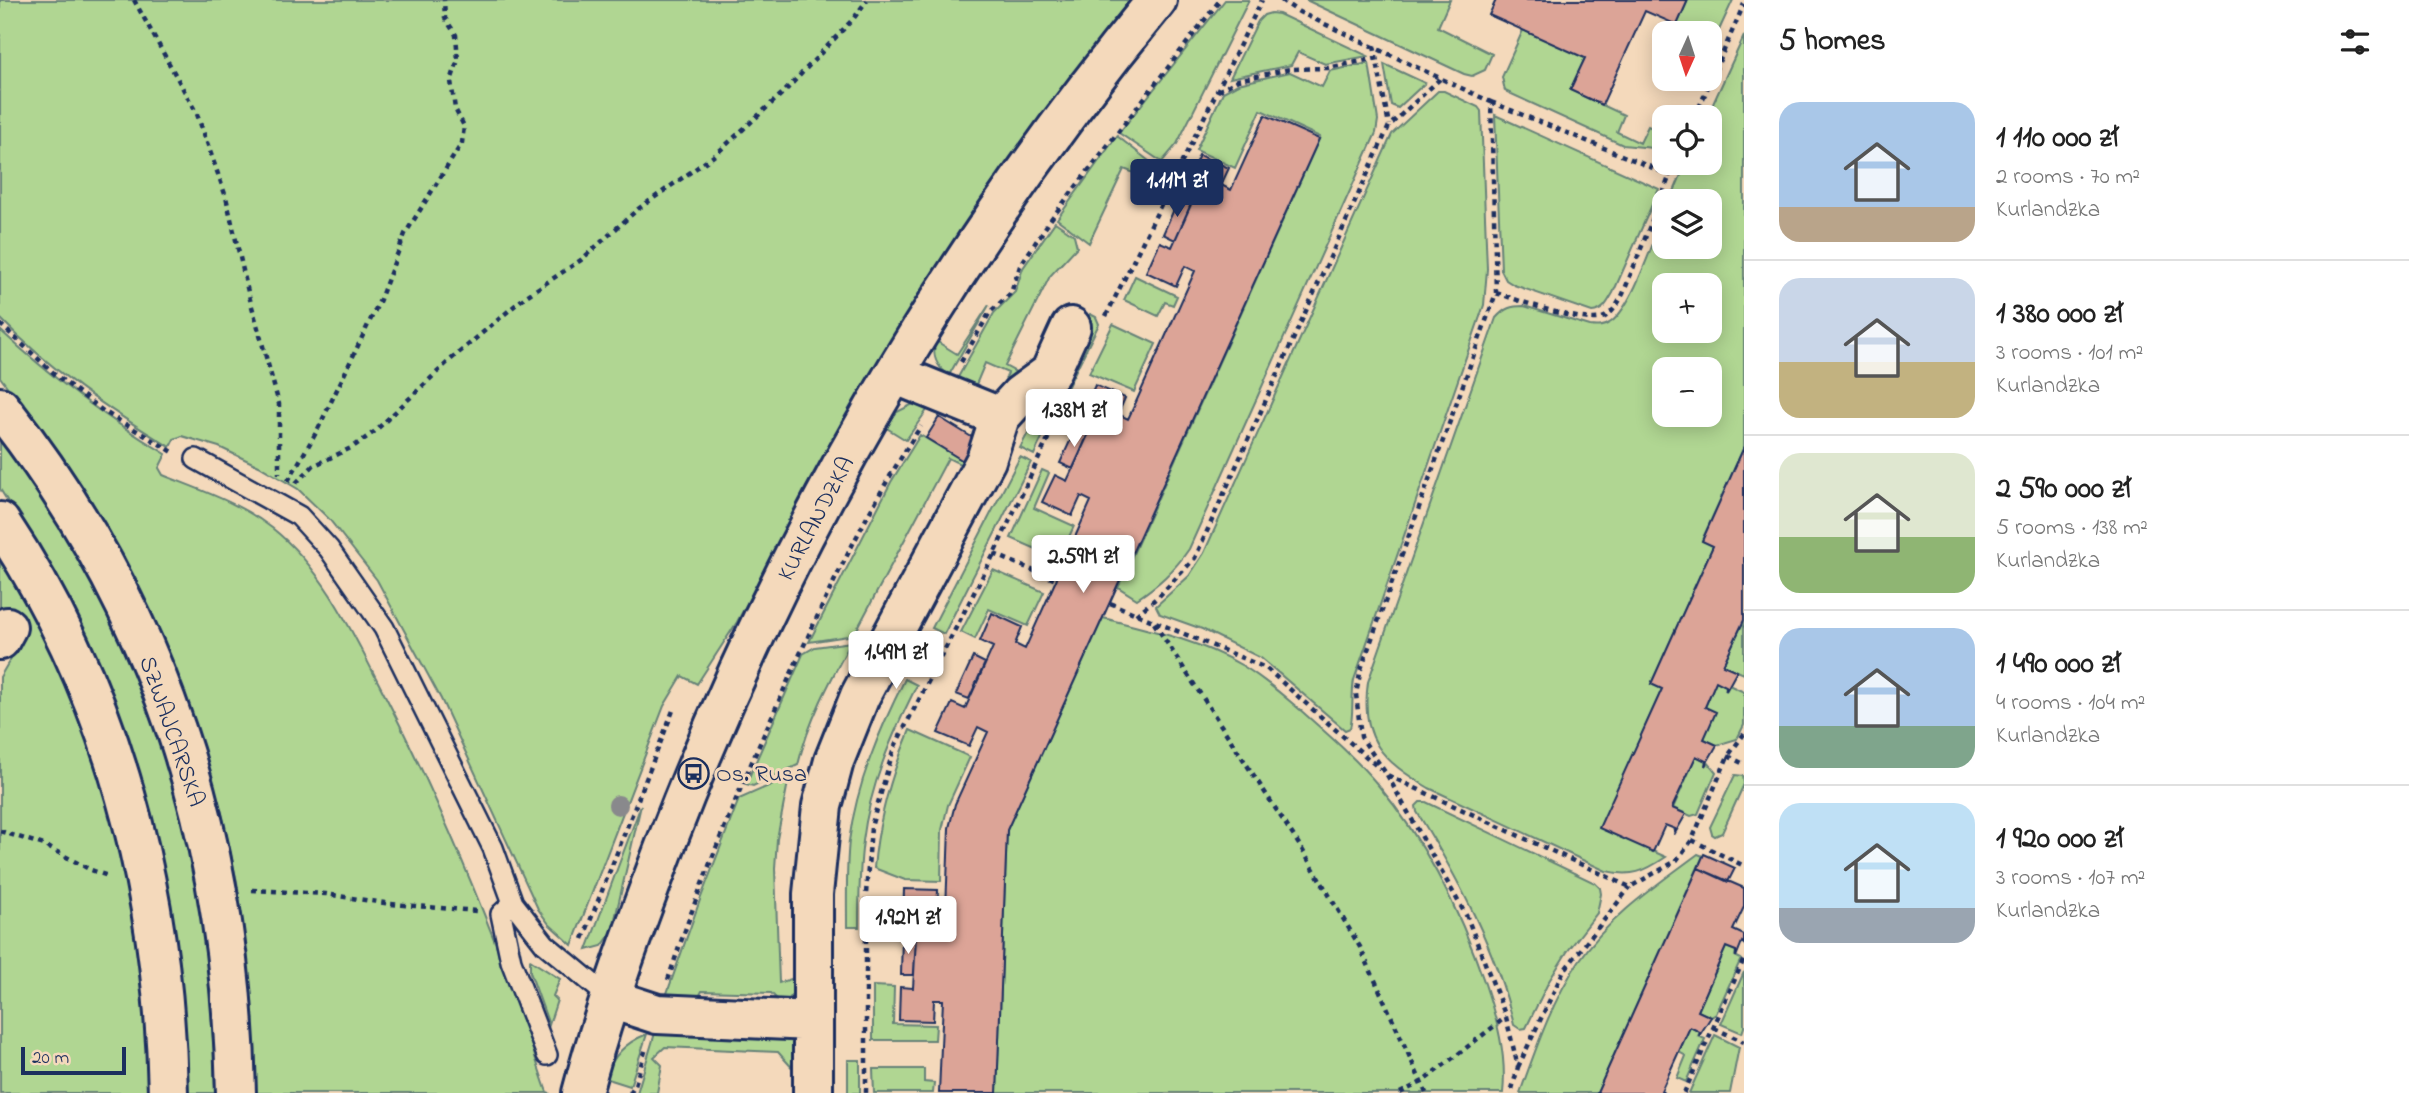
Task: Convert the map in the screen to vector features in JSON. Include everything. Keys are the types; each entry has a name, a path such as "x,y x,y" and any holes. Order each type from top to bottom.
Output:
{"street":[{"name":"KURLANDZKA","path":"582,1093 640,911 694,773 744,658 817,512 894,373 987,227 1072,107 1157,0"},
{"path":"813,1093 813,894 822,806 834,761 860,696 986,460 1000,417 1020,395 1049,373 1088,323"},
{"path":"894,373 1000,417"},
{"name":"SZWAJCARSKA","path":"0,407 50,474 112,579 143,644 176,728 203,817 224,925 232,996 236,1093"},
{"path":"0,522 26,563 65,637 97,709 125,790 142,857 158,947 164,1007 167,1093"},
{"path":"611,999 657,1014 812,1021"}],"lane":[{"path":"196,459 299,516 329,549 384,628 494,848 507,908 511,961 547,1055"},
{"path":"507,908 611,999"}],"path":[{"path":"134,0 197,114 226,197 248,292 279,404 280,466 275,503"},
{"path":"275,503 317,431 379,302 405,234 462,143 464,126 455,109 450,81 458,60 456,35 445,18 444,0"},
{"path":"275,503 313,466 353,447 374,432 449,361 526,297 581,260 638,209 715,155 785,91 854,18 867,0"},
{"path":"629,1093 635,1085 674,960 738,790 842,563 886,483 990,312 1011,293 1020,266 1051,219 1220,0"},
{"path":"1088,323 1217,92 1262,0"},
{"path":"1281,0 1299,12 1491,102 1652,168"},
{"path":"1700,105 1744,4"},
{"path":"1374,46 1390,126"},
{"path":"1217,92 1238,80 1290,69 1328,68 1377,58"},
{"path":"1136,615 1160,595 1195,558 1390,126 1441,78"},
{"path":"1491,102 1496,293 1361,669 1356,694 1361,737 1387,775 1467,918 1506,1017 1518,1067"},
{"path":"1496,293 1587,320 1605,317 1616,307 1623,294 1670,175"},
{"path":"0,324 58,376 103,411 168,450 196,459"},
{"path":"866,1093 866,894 871,827 894,748 994,554 1064,405"},
{"path":"994,554 1056,580"},
{"path":"1110,603 1266,668 1387,775 1629,887"},
{"path":"1153,622 1300,846 1360,947 1426,1093"},
{"path":"573,967 596,902 674,708"},
{"path":"1511,1093 1518,1067 1563,972 1629,887 1676,861 1692,840 1728,756 1744,734"},
{"path":"1728,756 1744,764"},
{"path":"0,831 44,845 92,870 116,879"},
{"path":"1692,840 1744,866"},
{"path":"250,890 326,894 391,904 507,908"},
{"path":"1684,1093 1744,959"},
{"path":"1400,1093 1422,1082 1506,1017"},
{"path":"1714,1028 1744,1042"}],"green space":[{"path":"0,0 1133,0 1064,88 973,214 846,419 737,622 697,684 682,676 664,706 572,945 549,924 538,909 441,699 377,580 329,519 298,489 219,447 182,436 174,439 170,447 81,388 39,355 0,318"},
{"path":"1225,0 1249,0 1177,144 1162,162 1119,133"},
{"path":"1306,0 1450,0 1438,27 1492,54 1485,70 1472,76 1464,74"},
{"path":"1688,0 1733,0 1722,24 1722,21 1679,21"},
{"path":"1271,13 1279,14 1368,56 1325,64 1298,52 1291,65 1230,78 1258,21"},
{"path":"1523,30 1585,58 1570,90 1624,115 1617,132 1640,143 1648,126 1652,128 1652,148 1623,145 1505,91 1502,77"},
{"path":"1744,36 1744,447 1702,540 1713,546 1651,684 1662,689 1600,828 1666,857 1638,872 1615,873 1429,788 1413,778 1387,758 1378,746 1371,733 1366,702 1368,682 1496,318 1508,308 1524,306 1590,326 1601,326 1608,324 1619,314 1627,302 1652,246 1652,259 1722,259 1722,189 1675,189 1681,175 1722,175 1722,105 1712,105 1719,91 1722,91 1722,84"},
{"path":"1369,63 1378,120 1376,133 1189,549 1165,577 1137,599 1118,587 1320,137 1261,110 1235,168 1196,150 1223,92 1238,84 1290,72 1322,87 1330,71"},
{"path":"1384,64 1425,83 1398,108 1391,105"},
{"path":"1438,91 1444,91 1481,111 1487,269 1484,305 1354,680 1351,723 1350,728 1345,730 1261,658 1202,629 1160,614 1156,606 1189,576 1204,553 1392,134"},
{"path":"1495,115 1659,189 1652,189 1652,205 1613,293 1600,310 1592,312 1514,285 1506,280 1501,270"},
{"path":"1117,136 1149,161 1142,176 1124,169 1089,243 1057,219"},
{"path":"1055,222 1074,235 1077,247 1050,276 1005,366 1023,376 998,396 1008,373 985,363 975,387 957,379 994,313 1015,292 1023,268"},
{"path":"1135,276 1177,296 1173,305 1165,302 1158,316 1124,300"},
{"path":"989,305 949,375 936,361 936,341 957,354"},
{"path":"1090,314 1096,317 1099,324 1057,408 1045,402"},
{"path":"1113,324 1156,344 1134,392 1089,373"},
{"path":"0,330 80,397 166,454 159,468 163,475 219,498 260,519 289,543 319,579 366,659 447,826 494,938 547,1092 550,1093 256,1093 247,957 237,882 221,810 201,743 163,642 103,523 64,462 0,377"},
{"path":"917,402 932,403 906,440 885,427 897,412"},
{"path":"1041,408 1053,414 1034,455 1020,448"},
{"path":"920,435 970,465 968,468 948,458 854,635 809,642 891,482"},
{"path":"0,438 58,523 89,577 120,638 167,763 197,892 212,1025 215,1093 188,1093 180,964 167,886 151,812 128,740 100,666 65,594 0,489"},
{"path":"1020,457 1031,462 944,634 932,628"},
{"path":"1042,470 1049,473 1034,508 1074,526 1059,559 1011,538"},
{"path":"0,556 61,674 82,723 105,790 134,918 144,1005 148,1093 0,1093 0,677 21,641 0,607"},
{"path":"993,570 1044,592 1028,626 989,609 975,639 961,632"},
{"path":"1103,618 1192,643 1243,666 1315,723 1378,785 1427,855 1465,931 1497,1024 1504,1065 1503,1093 997,1093 1007,830"},
{"path":"1744,620 1744,674 1723,665"},
{"path":"851,642 814,717 798,765 753,786 746,784 803,654 815,647"},
{"path":"905,679 917,685 891,742 871,800 862,852 859,927 847,927 848,852 857,799 886,718"},
{"path":"1716,681 1726,686 1725,691 1729,685 1744,692 1744,725 1737,739 1717,745 1704,739 1705,707"},
{"path":"910,730 970,757 948,805 942,830 941,881 905,880 874,868 886,798"},
{"path":"1696,756 1706,761 1705,766 1707,761 1716,772 1698,814 1691,816 1673,808"},
{"path":"1735,775 1743,776 1744,784 1722,833 1715,836 1710,827"},
{"path":"789,777 777,839 775,868 779,983 800,976 796,989 784,1006 771,993 702,991 695,1004 665,999 739,799"},
{"path":"1420,802 1426,802 1595,883 1600,888 1597,913 1549,981 1526,1028 1520,1029 1514,1025 1497,969 1474,915 1417,812 1416,806"},
{"path":"641,805 612,932 602,946 587,950"},
{"path":"1698,854 1703,856 1597,1093 1520,1093 1553,1008 1579,961 1618,916"},
{"path":"1726,947 1736,951 1735,956 1741,959 1716,1014 1711,1017 1698,1011"},
{"path":"530,960 560,979 553,996 557,1000 549,1025 530,972"},
{"path":"1744,972 1744,1027 1742,1033 1721,1024"},
{"path":"873,986 894,987 893,1024 936,1025 935,1040 873,1040"},
{"path":"1690,1027 1700,1032 1698,1036 1705,1039 1686,1082 1677,1078 1686,1056 1679,1052"},
{"path":"655,1033 793,1040 797,1044 795,1071 778,1052 665,1047 654,1057 662,1065 657,1093 637,1093"},
{"path":"647,1034 630,1086 605,1078 621,1051 632,1041"},
{"path":"1715,1035 1739,1047 1730,1093 1689,1093"},
{"path":"848,1060 860,1060 860,1093 848,1093"},
{"path":"873,1069 924,1069 924,1082 934,1083 933,1093 874,1093"}],"building":[{"path":"1496,0 1688,0 1679,21 1668,21 1645,11 1602,105 1570,90 1585,58 1489,15"},
{"path":"1265,115 1319,139 1007,830 997,1093 939,1093 943,1000 934,1000 933,1021 899,1020 900,987 913,988 916,937 916,922 903,922 904,889 938,890 937,910 946,910 949,828 955,804 988,732 978,727 969,746 938,733 952,703 965,709 993,647 980,641 992,613 1022,627 1015,644 1025,649 1091,501 1081,496 1072,516 1042,502 1055,475 1067,481 1095,420 1082,414 1095,385 1125,398 1118,414 1128,419 1195,271 1185,266 1176,286 1146,272 1160,242 1172,247 1198,189 1186,183 1199,155 1229,168 1221,185 1231,190"},
{"path":"1179,198 1191,204 1175,240 1163,234"},
{"path":"939,417 978,441 965,462 926,438"},
{"path":"1076,428 1088,434 1073,469 1060,463"},
{"path":"1744,447 1744,620 1723,665 1737,671 1726,691 1726,686 1716,681 1705,707 1716,712 1704,739 1717,745 1705,766 1706,761 1696,756 1672,808 1686,814 1674,835 1675,829 1665,825 1653,852 1599,828 1662,689 1651,684 1713,546 1702,541"},
{"path":"973,657 985,663 969,699 956,694"},
{"path":"1704,854 1735,868 1728,882 1698,868"},
{"path":"1698,868 1744,888 1744,907 1733,930 1744,935 1744,944 1742,942 1736,957 1736,951 1726,947 1698,1011 1711,1017 1699,1036 1700,1032 1690,1027 1661,1091 1664,1093 1597,1093"},
{"path":"902,936 916,937 914,975 901,975"}],"place":[{"name":"Os. Rusa","path":"693,773"}]}
